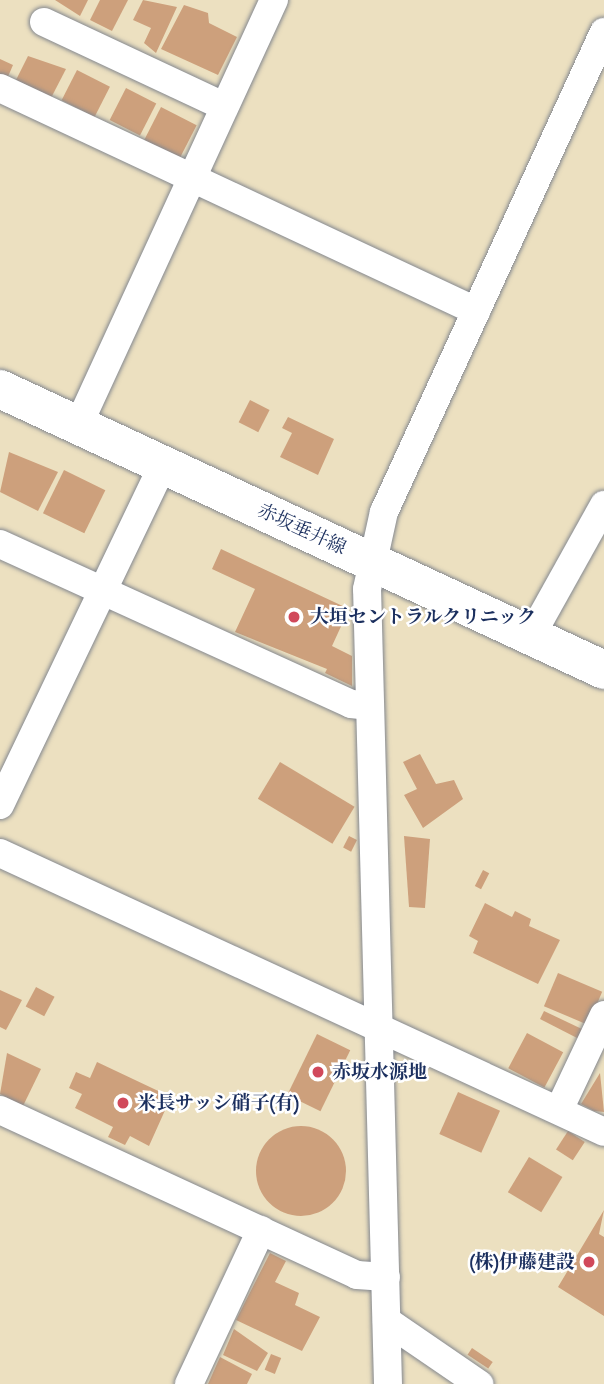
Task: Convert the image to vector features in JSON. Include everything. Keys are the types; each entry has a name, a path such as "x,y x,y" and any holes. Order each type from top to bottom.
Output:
{"main road":[{"name":"赤坂垂井線","path":"0,389 604,670"}],"street":[{"path":"78,426 190,177 274,0"},
{"path":"44,22 223,107"},
{"path":"388,1384 381,1028 370,706 372,561 384,512 604,32"},
{"path":"0,88 476,311"},
{"path":"0,805 163,465"},
{"path":"531,636 604,505"},
{"path":"0,544 351,704 370,706"},
{"path":"0,853 604,1132"},
{"path":"559,1110 604,1015"},
{"path":"0,1110 357,1275 386,1278"},
{"path":"189,1384 261,1230"},
{"path":"387,1321 479,1384"}],"building":[{"path":"55,0 88,0 80,16"},
{"path":"100,0 128,0 112,31 90,20"},
{"path":"143,0 177,7 156,53 144,43 151,28 133,20"},
{"path":"184,5 208,13 209,23 237,37 218,75 161,49"},
{"path":"28,56 66,69 51,98 16,80"},
{"path":"0,59 13,65 7,79 0,75"},
{"path":"77,70 110,87 95,117 62,100"},
{"path":"126,88 156,103 140,136 110,120"},
{"path":"161,107 197,125 178,161 143,143"},
{"path":"250,400 270,410 258,432 239,422"},
{"path":"288,417 334,439 318,475 280,457 292,433 282,428"},
{"path":"9,452 58,472 38,511 0,492"},
{"path":"64,470 105,490 84,533 43,513"},
{"name":"大垣セントラルクリニック","path":"221,549 349,609 332,646 352,656 352,686 325,673 327,669 235,632 255,589 212,569"},
{"path":"420,754 436,784 454,780 463,799 423,828 404,795 417,789 403,762"},
{"path":"280,762 355,807 332,844 258,799"},
{"path":"349,836 357,840 351,852 343,848"},
{"path":"404,836 430,839 425,908 409,907"},
{"path":"483,870 489,873 481,889 475,886"},
{"path":"485,903 512,917 515,911 531,919 529,926 560,940 538,984 473,953 478,941 469,936"},
{"path":"558,973 602,992 588,1025 544,1006"},
{"path":"36,987 55,997 44,1016 26,1006"},
{"path":"0,990 22,1000 6,1030 0,1027"},
{"path":"544,1011 584,1030 579,1039 540,1019"},
{"path":"527,1033 563,1052 544,1088 508,1068"},
{"name":"赤坂水源地","path":"317,1034 350,1050 320,1111 287,1095"},
{"path":"7,1053 41,1069 23,1106 0,1094"},
{"name":"米長サッシ硝子(有)","path":"97,1062 171,1097 149,1146 130,1136 125,1145 108,1137 113,1127 75,1108 82,1094 69,1088 76,1072 90,1078"},
{"path":"600,1073 604,1112 594,1111 581,1104"},
{"path":"458,1092 500,1111 481,1153 439,1134"},
{"path":"301,1126 318,1129 333,1139 343,1154 346,1171 343,1188 333,1203 318,1213 301,1216 284,1213 269,1203 259,1188 256,1171 259,1154 269,1139 284,1129"},
{"path":"568,1131 585,1142 573,1160 556,1149"},
{"path":"529,1157 562,1177 541,1212 508,1192"},
{"name":"(株)伊藤建設","path":"604,1210 599,1234 604,1237 604,1316 558,1287"},
{"path":"270,1253 286,1261 275,1282 299,1293 295,1305 320,1317 302,1351 236,1320"},
{"path":"234,1329 268,1353 257,1371 223,1355"},
{"path":"472,1348 493,1362 488,1369 468,1355"},
{"path":"271,1354 281,1358 275,1374 265,1370"},
{"path":"220,1357 252,1374 247,1384 208,1384"}],"place":[{"name":"大垣セントラルクリニック","path":"294,617"},
{"name":"赤坂水源地","path":"318,1072"},
{"name":"米長サッシ硝子(有)","path":"123,1103"},
{"name":"(株)伊藤建設","path":"589,1262"}]}
